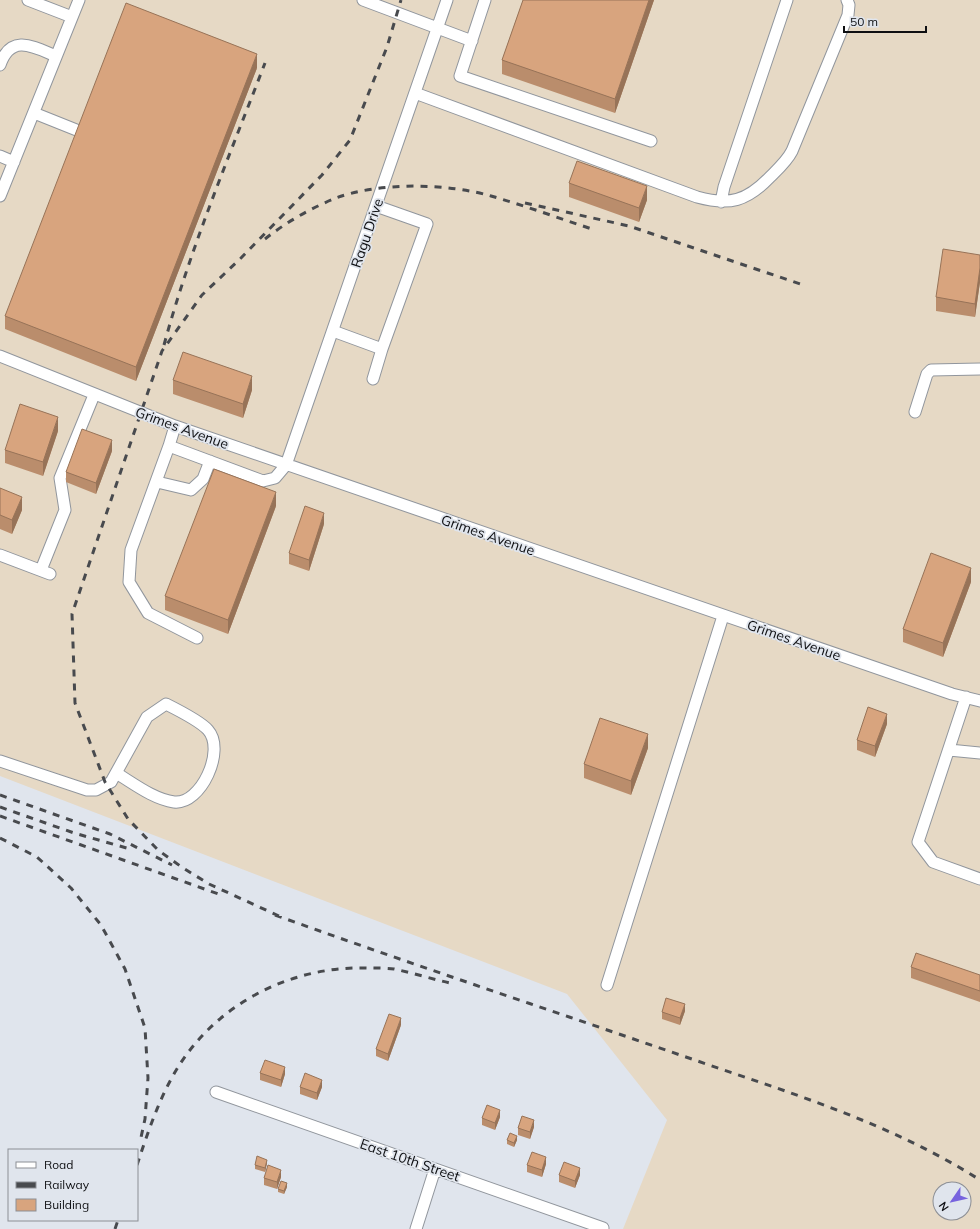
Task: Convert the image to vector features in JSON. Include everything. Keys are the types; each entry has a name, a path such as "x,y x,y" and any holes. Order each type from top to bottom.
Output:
{"street":[{"path":"28,0 72,17"},
{"path":"0,196 79,0"},
{"path":"363,0 472,41"},
{"name":"Ragu Drive","path":"286,465 446,0"},
{"path":"485,0 460,76 651,141"},
{"path":"721,202 724,188 787,0"},
{"path":"415,93 697,197 721,202 742,199 756,191 788,158 848,15 849,5 847,0"},
{"path":"0,65 10,50 20,44 29,44 56,56"},
{"path":"34,113 78,131"},
{"path":"0,156 14,162"},
{"path":"373,378 427,224 376,206"},
{"path":"333,331 382,349"},
{"name":"Grimes Avenue","path":"0,356 94,395 175,426 723,616 966,698 980,701"},
{"path":"915,412 927,374 931,370 980,369"},
{"path":"0,555 46,572 65,510 61,493 60,478 94,395"},
{"path":"175,426 157,482 131,550 129,582 148,613 197,638"},
{"path":"169,446 263,481 275,478 286,465"},
{"path":"157,482 191,490 203,478 210,461"},
{"path":"607,985 723,616"},
{"path":"966,698 918,842 933,862 980,879"},
{"path":"0,761 87,790 96,790 111,782 116,773 147,718 166,704 208,730 215,745 213,764 198,790 190,800 174,802 156,796 116,773"},
{"path":"949,750 980,753"},
{"name":"East 10th Street","path":"216,1092 435,1169 581,1225 603,1228"},
{"path":"416,1229 435,1169"}],"shaded area":[{"path":"0,0 980,0 980,1229 623,1229 667,1120 567,994 0,776"}],"building":[{"path":"523,0 649,0 615,99 502,60"},
{"path":"126,3 257,54 136,367 5,316"},
{"path":"577,161 647,186 639,208 569,183"},
{"path":"943,249 980,255 980,268 975,304 936,297"},
{"path":"183,352 252,376 243,404 173,380"},
{"path":"20,404 58,417 43,462 5,450"},
{"path":"82,429 112,440 96,483 66,472"},
{"path":"214,469 276,492 228,620 165,596"},
{"path":"0,488 22,497 12,520 0,515"},
{"path":"305,506 324,513 309,560 289,553"},
{"path":"931,553 971,568 943,643 903,629"},
{"path":"868,707 887,714 875,746 857,740"},
{"path":"600,718 648,734 631,781 584,764"},
{"path":"916,953 980,975 980,991 911,967"},
{"path":"666,998 685,1004 680,1018 662,1012"},
{"path":"389,1014 401,1018 388,1054 376,1049"},
{"path":"265,1060 285,1067 281,1080 260,1073"},
{"path":"305,1073 322,1080 317,1093 300,1087"},
{"path":"487,1105 500,1110 495,1123 482,1118"},
{"path":"522,1116 534,1120 530,1132 518,1128"},
{"path":"510,1133 517,1136 514,1143 507,1140"},
{"path":"532,1152 546,1157 542,1170 527,1165"},
{"path":"257,1156 267,1160 265,1168 255,1165"},
{"path":"564,1162 580,1168 575,1181 559,1175"},
{"path":"268,1165 281,1170 277,1182 264,1178"},
{"path":"281,1181 287,1183 284,1191 278,1189"}],"railway":[{"path":"279,916 209,884 183,868 158,850 128,819 105,782 75,703 72,614 162,351 202,295 241,258 322,175 350,140 387,47 401,0"},
{"path":"164,345 174,309 198,238 265,63"},
{"path":"265,239 299,216 336,198 372,189 413,186 454,189 491,196 595,230"},
{"path":"525,203 629,226 806,286"},
{"path":"0,795 110,834 172,865"},
{"path":"0,807 74,833 130,849"},
{"path":"0,816 224,896"},
{"path":"0,838 37,857 71,888 101,925 125,969 145,1028 148,1078 145,1119 140,1142"},
{"path":"275,915 835,1109 909,1141 945,1159 980,1180"},
{"path":"138,1162 165,1091 181,1063 190,1050 207,1031 226,1014 247,1000 269,988 292,979 317,972 342,969 394,969 450,983"},
{"path":"115,1229 118,1221"}]}
